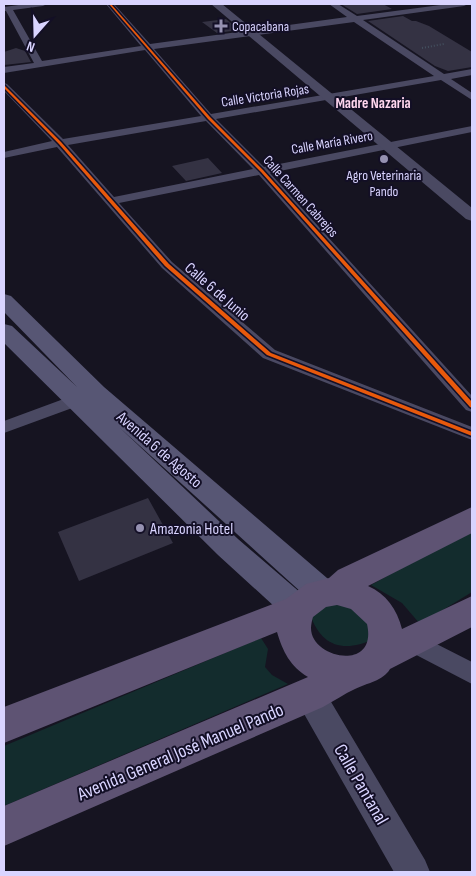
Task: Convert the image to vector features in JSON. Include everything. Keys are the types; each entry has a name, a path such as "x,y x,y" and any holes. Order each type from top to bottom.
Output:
{"main road":[{"name":"Avenida 6 de Agosto","path":"4,300 86,397 228,547 319,597"},
{"name":"Avenida 6 de Agosto","path":"4,331 86,397"},
{"path":"4,725 319,597 349,580 472,519"},
{"path":"310,677 295,636 294,621 319,597 362,598 377,611 384,624 385,642 366,665"},
{"name":"Avenida General José Manuel Pando","path":"4,826 310,677 366,665 472,611"}],"street":[{"path":"39,64 6,9 43,4"},
{"name":"Calle Carmen Cabrejos","path":"110,4 209,118 262,170 472,406"},
{"path":"216,4 257,32 396,146 472,201"},
{"path":"229,4 257,32"},
{"path":"333,4 472,97"},
{"path":"4,70 149,47 464,4"},
{"name":"Calle Victoria Rojas","path":"4,154 472,72"},
{"name":"Calle 6 de Junio","path":"4,86 60,143 167,265 269,354 472,434"},
{"name":"Calle María Rivero","path":"110,201 262,170 396,146 472,129"},
{"path":"396,146 472,216"},
{"path":"4,427 86,397"},
{"path":"384,624 412,642 472,674"},
{"name":"Calle Pantanal","path":"310,677 413,872"}],"green space":[{"path":"472,529 472,592 420,624 402,603 371,585"},
{"path":"319,603 363,608 374,639 353,646 343,646 327,640 320,634 310,614"},
{"path":"261,638 268,649 265,667 272,675 288,684 4,806 4,746"}],"building":[{"path":"341,4 383,4 392,9 357,14"},
{"path":"403,16 429,26 472,52 472,67 448,71 435,66 368,21"},
{"path":"226,19 239,30 217,33 202,22"},
{"path":"16,48 25,51 31,62 4,65 4,52"},
{"path":"208,158 222,173 186,181 172,166"},
{"path":"148,498 173,543 79,581 58,532"}],"cycle path":[{"path":"110,4 209,118 262,171 472,406"},
{"path":"4,86 60,143 167,265 269,354 472,434"}],"place":[{"name":"Copacabana","path":"221,26"},
{"name":"Agro Veterinaria Pando","path":"384,159"},
{"name":"Amazonia Hotel","path":"140,528"}],"district":[{"name":"Madre Nazaria","path":"373,103"}]}
